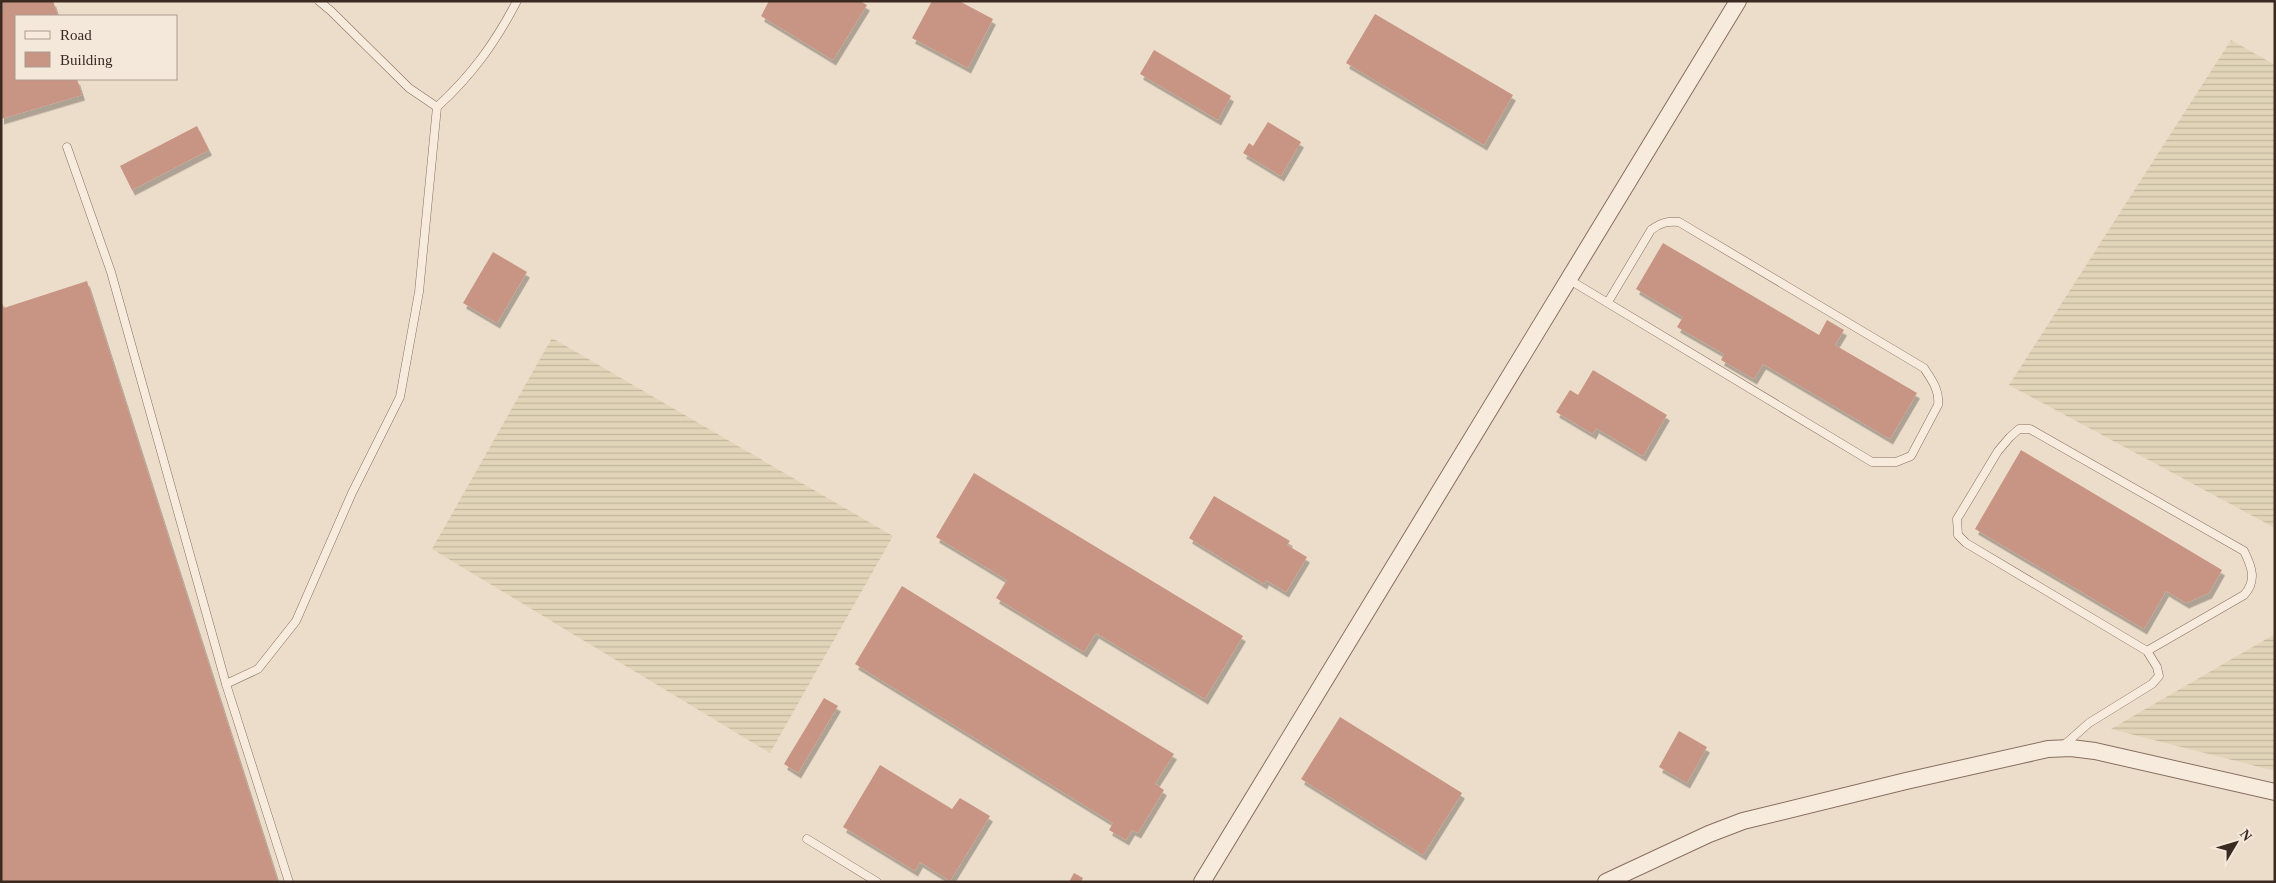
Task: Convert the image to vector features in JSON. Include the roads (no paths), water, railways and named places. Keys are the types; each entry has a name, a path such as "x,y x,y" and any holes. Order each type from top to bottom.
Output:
{"street":[{"path":"1202,882 1738,1"},
{"path":"1606,882 1708,834 1744,822 1906,781 2059,748 2095,751 2275,792"}],"lane":[{"path":"319,1 408,88 437,108"},
{"path":"226,684 258,669 296,621 352,493 400,397 419,292 437,108 461,86 499,36 517,1"},
{"path":"67,147 111,272 226,684 289,882"},
{"path":"1568,279 1872,462 1896,462 1911,456 1938,405 1939,398 1936,389 1924,368 1679,222 1658,224 1651,230 1608,302"},
{"path":"2059,748 2089,723 2152,684 2158,676 2157,667 2147,651 1966,543 1958,535 1957,519 1998,451 2010,436 2019,429 2030,430 2244,551 2253,576 2251,587 2244,595 2147,651"},
{"path":"807,839 877,882"}]}
